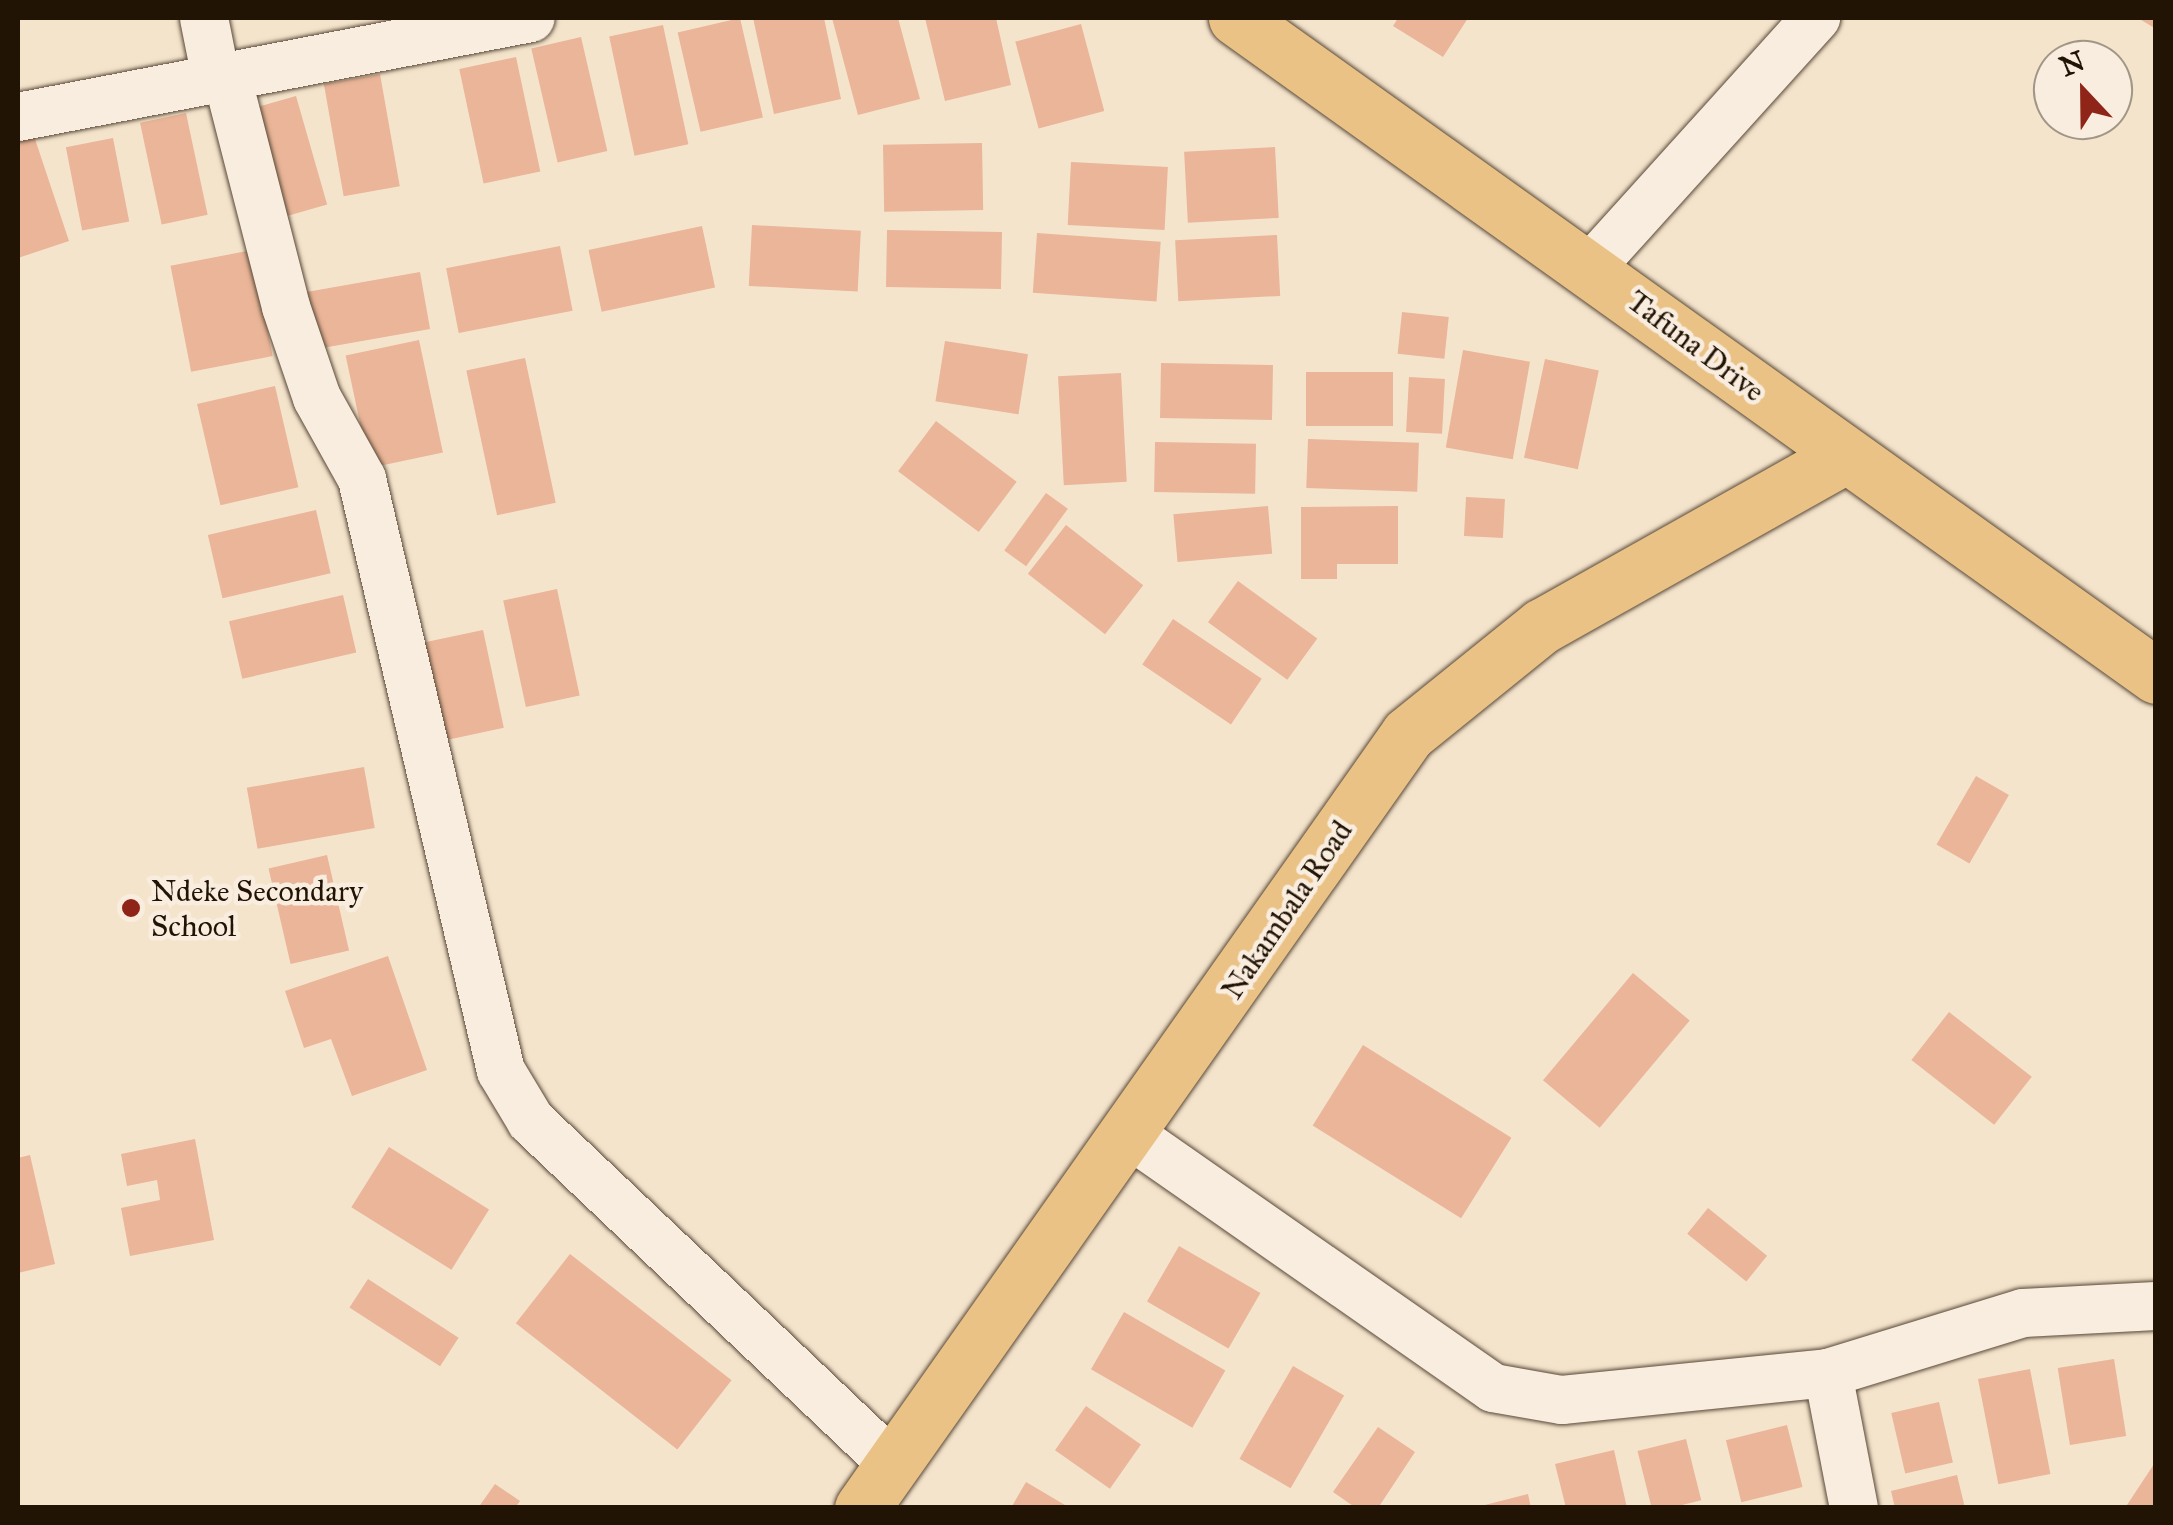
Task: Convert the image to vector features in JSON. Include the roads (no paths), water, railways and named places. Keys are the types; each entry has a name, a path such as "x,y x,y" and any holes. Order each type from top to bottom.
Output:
{"main road":[{"name":"Tafuna Drive","path":"1236,18 1591,268 1845,456 2156,676"},
{"name":"Nakambala Road","path":"862,1508 1132,1136 1408,734 1542,626 1845,456"}],"street":[{"path":"204,18 286,307 317,398 362,478 501,1072 531,1122 892,1463"},
{"path":"18,116 531,18"},
{"path":"1591,268 1816,18"},
{"path":"1132,1136 1493,1388 1562,1400 1828,1373 2024,1313 2156,1306"},
{"path":"1828,1373 1854,1508"}],"place":[{"name":"Ndeke Secondary School","path":"131,908"}]}
